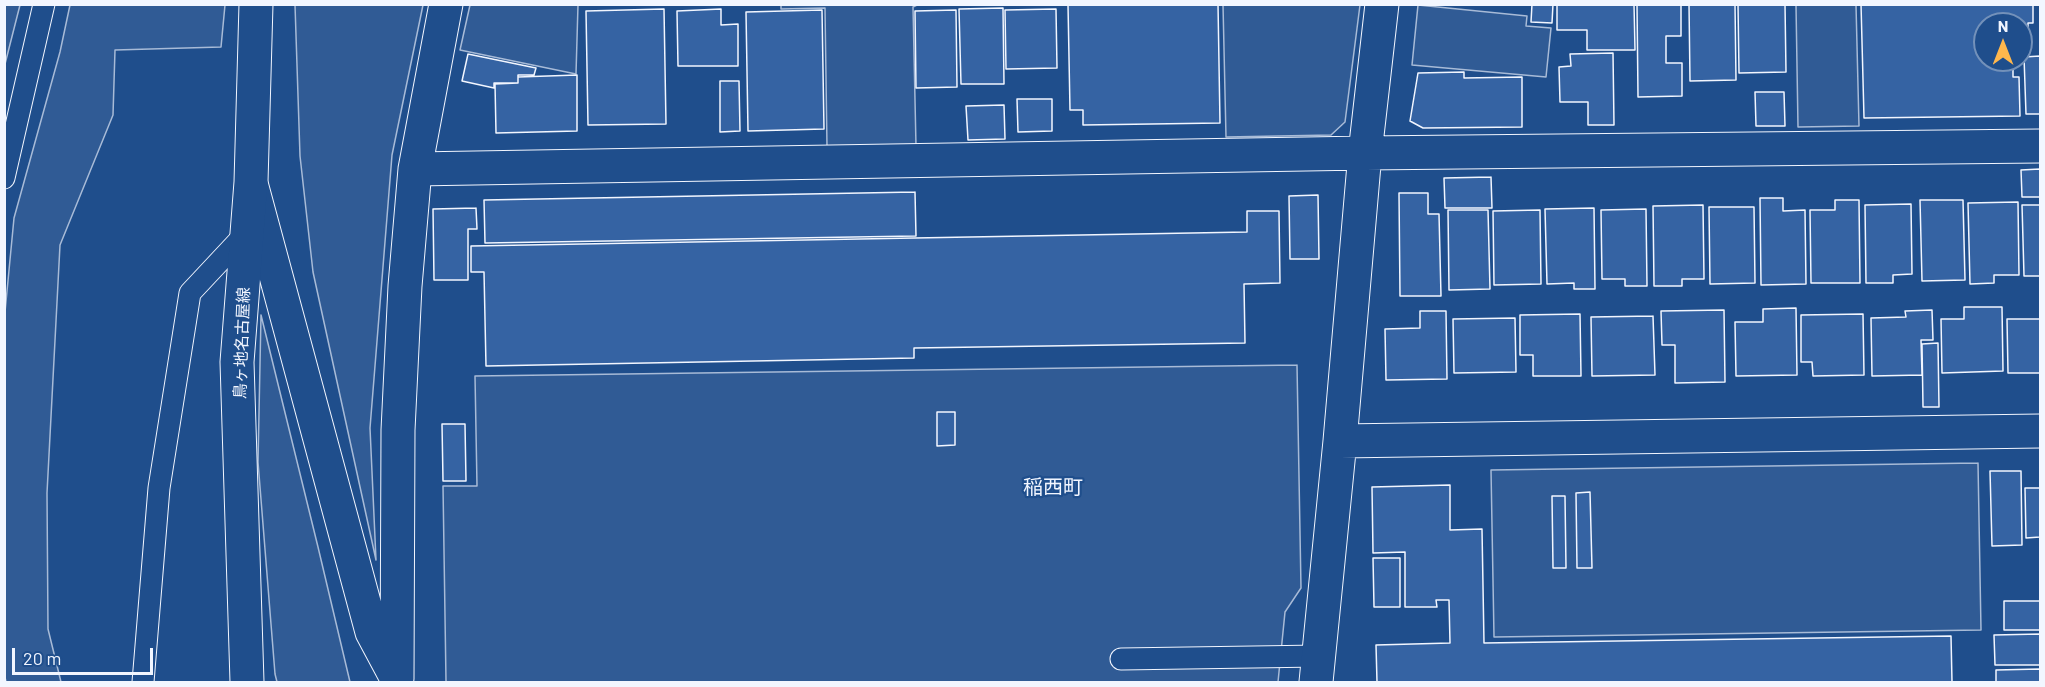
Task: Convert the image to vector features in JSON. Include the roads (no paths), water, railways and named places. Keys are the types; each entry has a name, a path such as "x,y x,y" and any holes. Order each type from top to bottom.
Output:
{"street":[{"name":"鳥ヶ地名古屋線","path":"247,682 237,362 251,182 256,4"},
{"path":"398,681 398,430 405,286 415,169 446,4"},
{"path":"1317,669 1365,153 1382,4"},
{"path":"415,169 1365,153 2040,146"},
{"path":"251,182 372,632 398,681"},
{"path":"1340,441 2040,430"}],"lane":[{"path":"4,178 44,4"},
{"path":"143,682 159,488 190,293 248,230"},
{"path":"1121,659 1317,669"}],"district":[{"name":"稲西町","path":"1053,487"}]}
